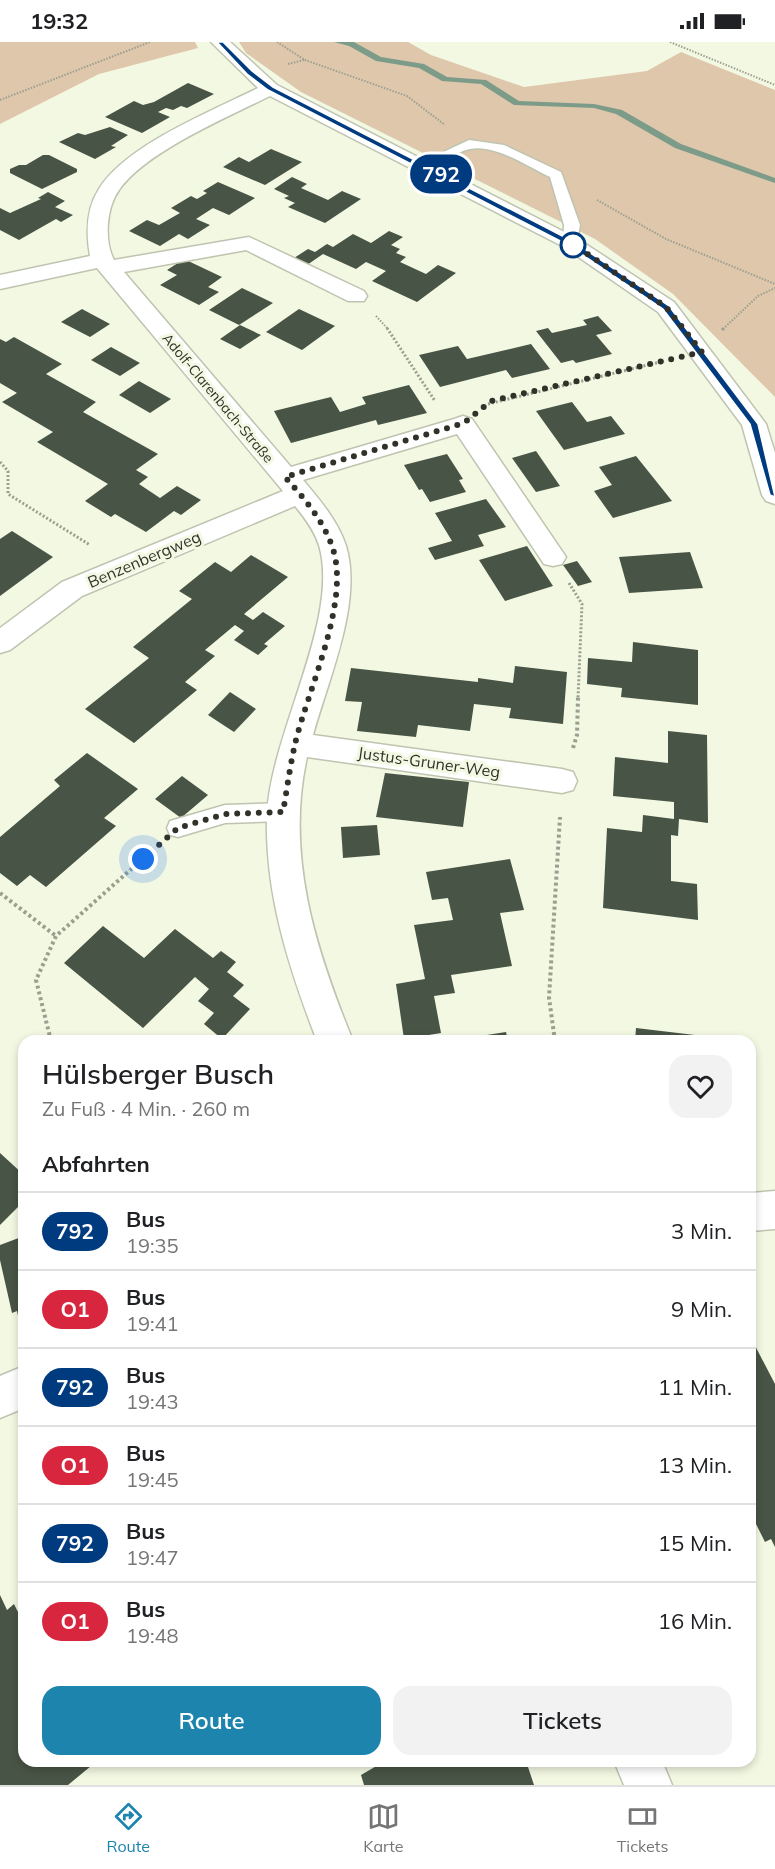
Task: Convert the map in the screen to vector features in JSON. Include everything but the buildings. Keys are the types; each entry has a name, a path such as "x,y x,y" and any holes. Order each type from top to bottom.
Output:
{"street":[{"path":"223,46 270,89 423,165 571,243 666,307 754,424 775,495"},
{"path":"105,264 96,235 101,207 109,188 126,170 163,145 270,89"},
{"path":"0,282 249,243 356,296"},
{"name":"Adolf-Clarenbach-Straße","path":"105,264 293,485 323,524 334,551 336,601 295,744 283,812 288,901 308,973 333,1035"},
{"path":"464,423 553,557"},
{"name":"Benzenbergweg","path":"0,643 72,589 123,567 293,485 464,423"},
{"name":"Justus-Gruner-Weg","path":"295,744 562,781"},
{"path":"756,1212 775,1210"},
{"path":"0,1397 18,1390"},
{"path":"640,1767 648,1785"}],"lane":[{"path":"423,165 469,144 499,148 556,175 572,225 571,243"},
{"path":"178,828 225,814 283,812"}],"path":[{"path":"0,100 150,42"},
{"path":"277,42 304,60 407,96 469,144"},
{"path":"670,42 775,85"},
{"path":"556,175 666,239 775,286"},
{"path":"356,296 387,328 435,402 464,423 491,401 724,347 718,333 758,296 775,286"},
{"path":"0,462 8,471 8,494 123,567"},
{"path":"553,557 582,604 577,735 562,781 549,998 554,1035"},
{"path":"50,1035 36,980 57,936 178,828"},
{"path":"0,893 57,936"}],"shaded area":[{"path":"0,42 195,42 198,48 99,74 0,124"},
{"path":"239,42 408,42 431,55 524,87 647,71 681,52 775,90 775,397 673,294 595,239 301,92 246,53"}],"waterway":[{"path":"338,42 351,44 379,59 421,66 445,79 483,82 517,103 594,106 619,112 678,146 775,181"}],"bus line":[{"name":"792","path":"220,42 249,72 270,89 423,165 571,243 666,307 754,424 775,495"}],"route":[{"path":"143,859 178,828 225,814 283,812 295,744 336,601 334,551 323,524 285,477 464,423 491,401 702,352 666,307 571,243 573,245"}]}
